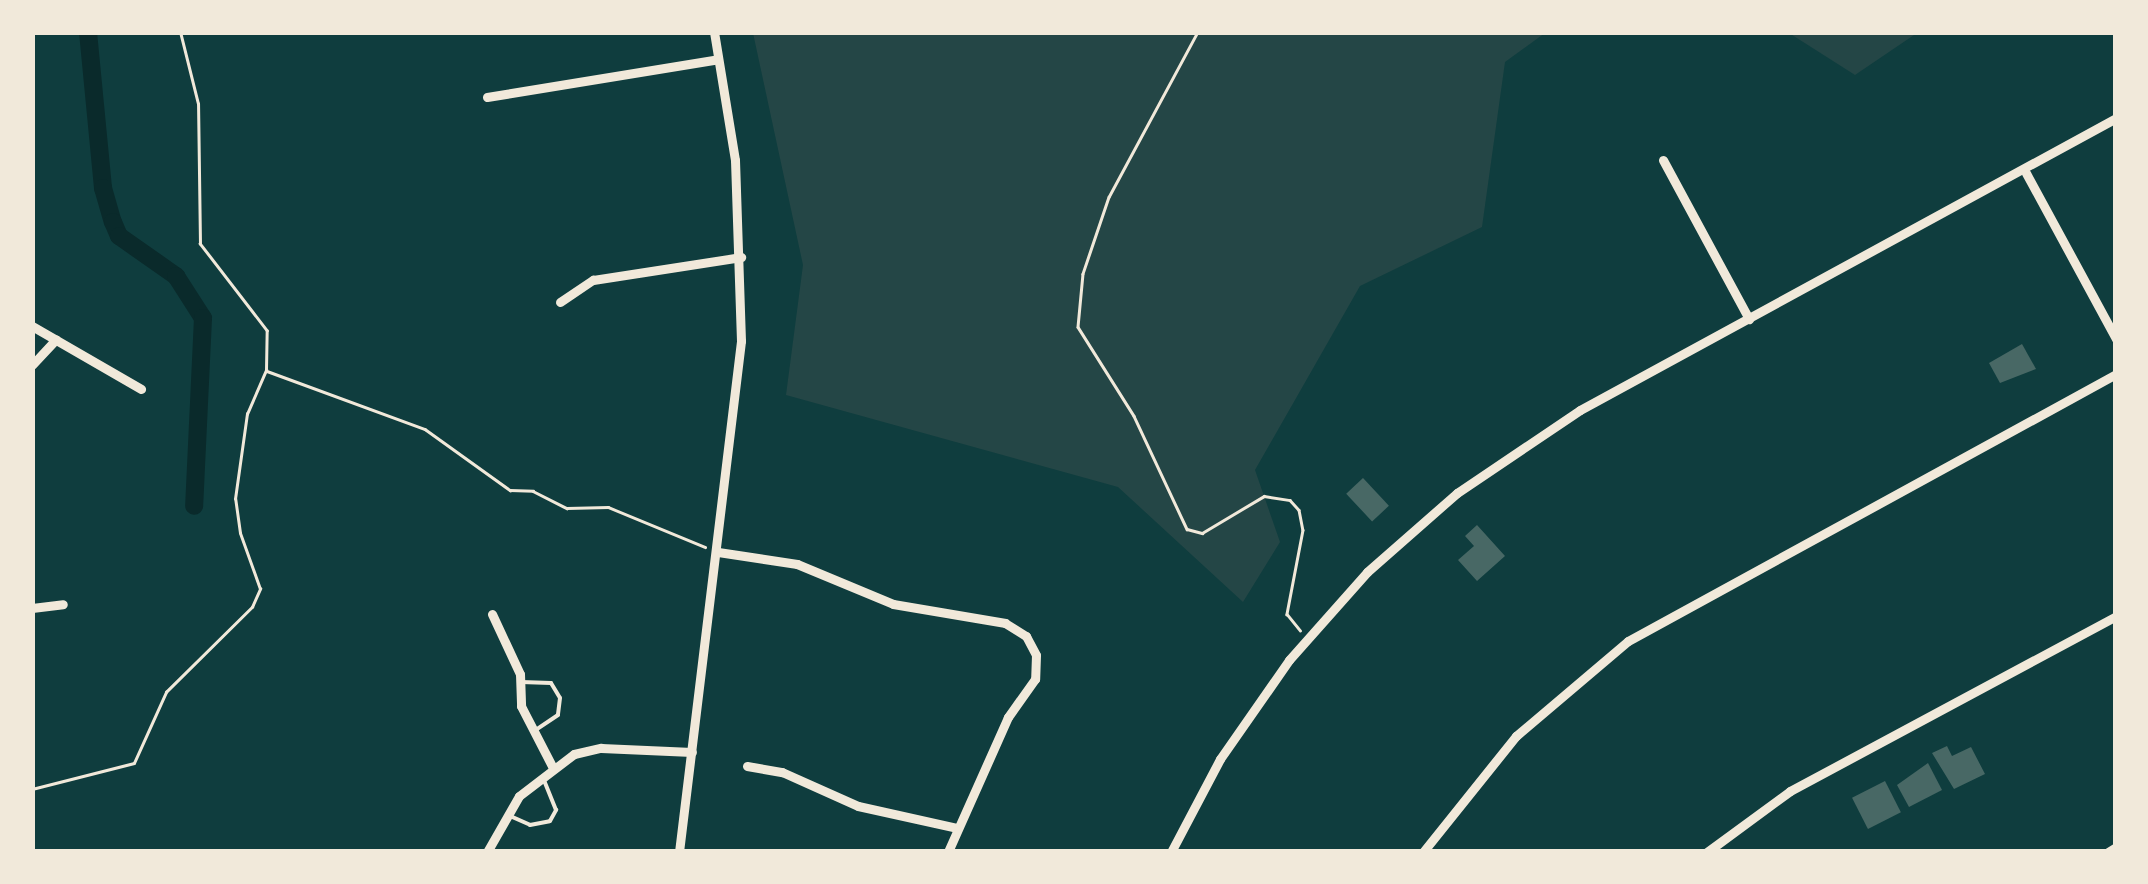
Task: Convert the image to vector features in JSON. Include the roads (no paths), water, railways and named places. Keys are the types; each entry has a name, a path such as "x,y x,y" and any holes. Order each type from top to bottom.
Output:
{"street":[{"path":"679,852 737,397 741,257 735,160 714,32"},
{"path":"486,97 718,60"},
{"path":"1171,852 1220,760 1308,637 1412,530 1498,462 1749,319 2026,173 2116,118"},
{"path":"1664,160 1749,319"},
{"path":"2026,173 2116,340"},
{"path":"560,302 593,280 741,257"},
{"path":"32,326 142,389"},
{"path":"32,365 56,339"},
{"path":"1423,852 1516,736 1628,641 2116,374"},
{"path":"718,552 822,571 917,611 1005,624 1029,641 1035,679 1008,717 948,852"},
{"path":"32,608 63,604"},
{"path":"492,614 534,731 552,766"},
{"path":"1706,852 1790,791 2116,616"},
{"path":"486,852 508,816 540,775 552,766 602,748 692,752"},
{"path":"746,766 782,772 858,806 957,828"},
{"path":"2108,852 2116,847"}],"lane":[{"path":"519,682 540,680 560,698 558,715 534,731"},
{"path":"508,816 530,825 550,821 554,800 540,775"}],"waterway":[{"path":"88,32 103,188 113,222 119,236 176,276 203,318 194,506"}]}
